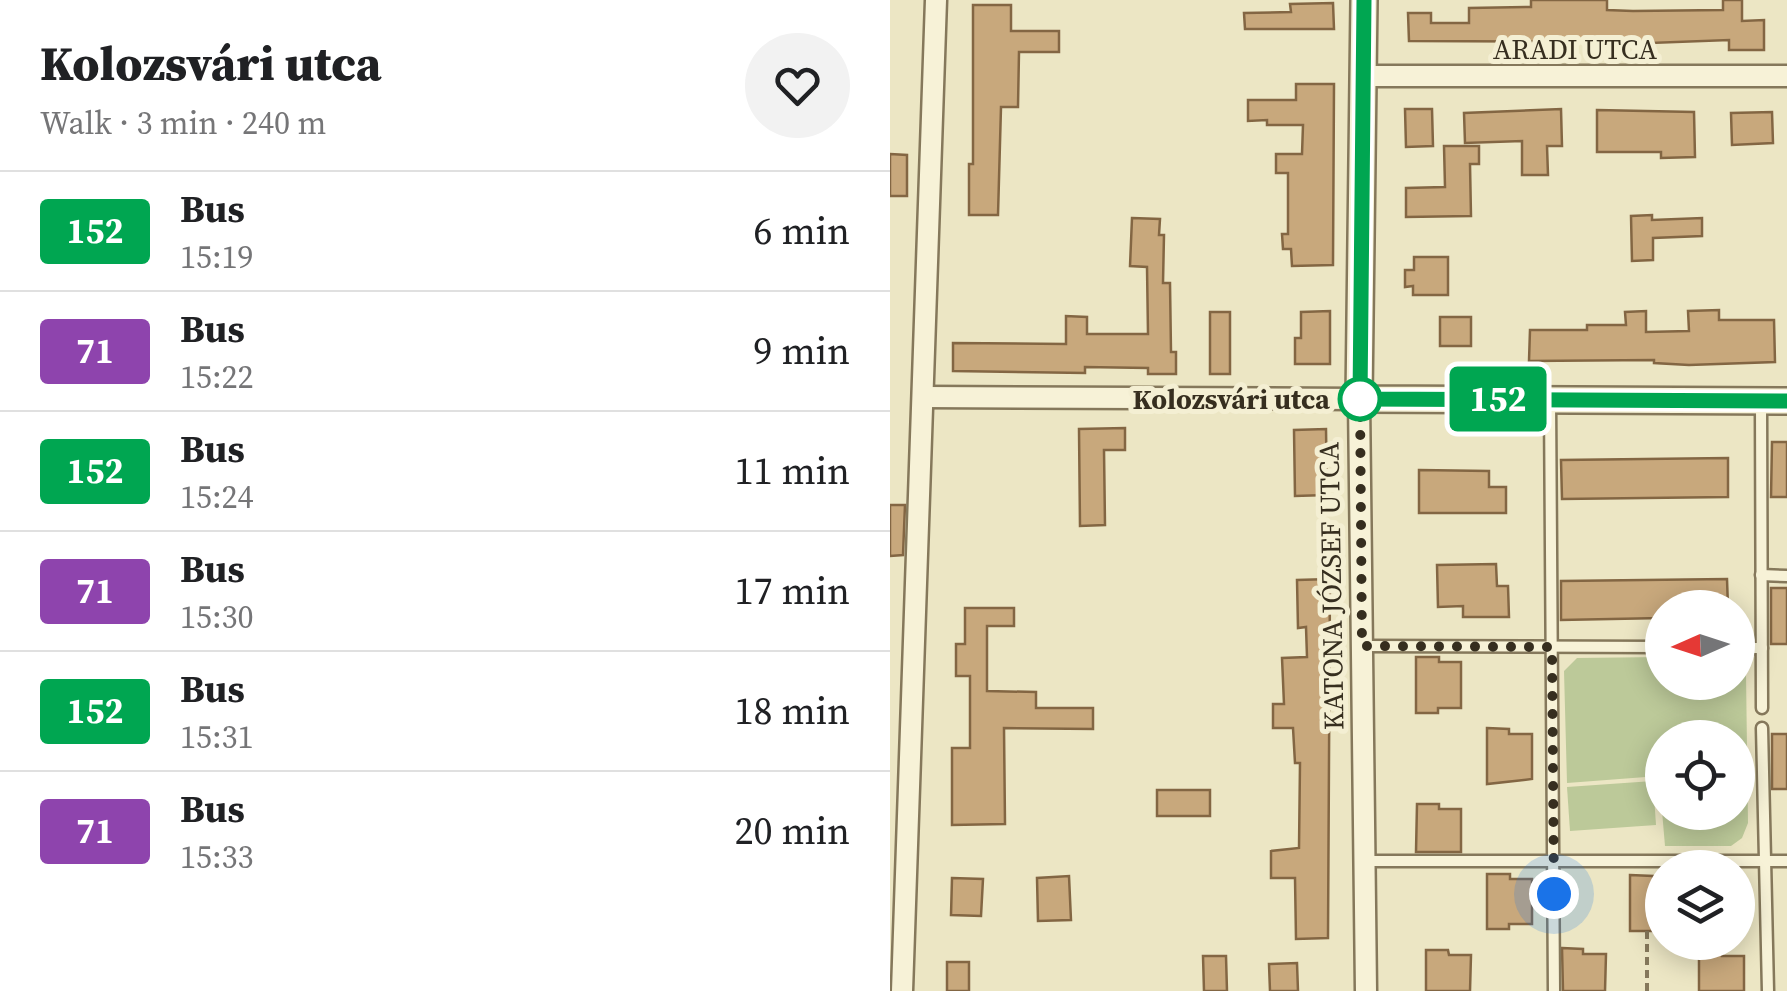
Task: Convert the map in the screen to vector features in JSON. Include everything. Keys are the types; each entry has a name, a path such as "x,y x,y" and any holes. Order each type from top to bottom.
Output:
{"street":[{"path":"902,991 936,0"},
{"name":"KATONA JÓZSEF UTCA","path":"1364,0 1360,399 1366,991"},
{"name":"ARADI UTCA","path":"1363,76 1787,76"},
{"path":"924,397 1787,401"}],"lane":[{"path":"1550,400 1554,991"},
{"path":"1760,401 1762,708"},
{"path":"1761,575 1787,576"},
{"path":"1362,646 1645,648"},
{"path":"1755,648 1762,648"},
{"path":"1552,714 1565,714"},
{"path":"1762,728 1768,991"},
{"path":"1364,861 1787,862"}],"path":[{"path":"1647,960 1647,991"}],"green space":[{"path":"1645,657 1645,700 1746,700 1747,720 1645,720 1645,777 1567,783 1564,671 1577,658"},
{"path":"1645,782 1645,826 1570,831 1567,787"},
{"path":"1664,830 1745,830 1731,846 1665,846"}],"building":[{"path":"1531,0 1607,0 1607,10 1633,11 1723,10 1723,0 1742,0 1742,21 1764,20 1764,50 1729,50 1729,40 1597,45 1409,41 1408,13 1431,13 1431,23 1469,23 1469,8 1531,7"},
{"path":"1333,3 1334,29 1245,29 1244,13 1291,12 1290,4"},
{"path":"973,5 1011,5 1011,31 1059,31 1059,52 1019,52 1018,107 1001,107 998,215 969,215 969,164 973,164"},
{"path":"1296,84 1334,84 1333,265 1292,266 1291,249 1283,249 1282,234 1288,234 1288,173 1276,173 1276,154 1302,154 1303,125 1248,121 1248,100 1296,100"},
{"path":"1405,109 1432,109 1433,146 1406,147"},
{"path":"1561,109 1562,146 1547,146 1548,175 1522,175 1522,141 1465,143 1464,113"},
{"path":"1597,110 1694,112 1695,157 1661,158 1661,152 1597,152"},
{"path":"1772,112 1773,143 1732,145 1731,113"},
{"path":"1444,146 1479,146 1479,164 1470,164 1471,216 1406,217 1406,188 1445,187"},
{"path":"890,154 907,155 907,196 890,196"},
{"path":"1652,215 1652,220 1702,218 1702,236 1653,238 1653,260 1632,261 1631,216"},
{"path":"1132,218 1160,219 1159,235 1164,235 1163,283 1170,283 1171,352 1176,352 1176,374 1148,374 1148,368 1085,367 1085,373 953,371 953,343 1066,344 1066,316 1087,317 1087,334 1148,334 1147,267 1130,266"},
{"path":"1414,257 1448,257 1448,295 1413,295 1413,286 1405,287 1405,270 1414,270"},
{"path":"1719,310 1719,320 1774,320 1775,362 1689,365 1654,360 1529,361 1530,330 1626,325 1625,312 1646,311 1646,332 1689,331 1688,311"},
{"path":"1330,311 1330,364 1295,364 1301,312"},
{"path":"1210,312 1230,312 1230,374 1210,374"},
{"path":"1440,317 1471,317 1471,346 1440,346"},
{"path":"1125,428 1125,450 1104,450 1105,525 1080,526 1079,429"},
{"path":"1326,429 1327,495 1295,496 1294,430"},
{"path":"1772,442 1787,442 1787,497 1771,497"},
{"path":"1728,458 1728,497 1562,499 1561,460"},
{"path":"1419,470 1489,471 1489,487 1506,487 1506,513 1419,513"},
{"path":"890,505 905,505 903,555 890,556"},
{"path":"1496,564 1497,586 1508,586 1509,617 1463,617 1463,606 1438,607 1437,565"},
{"path":"1330,579 1328,938 1296,939 1295,878 1271,878 1271,851 1299,848 1300,763 1295,763 1293,728 1273,728 1273,704 1284,704 1282,658 1307,657 1306,627 1298,628 1297,580"},
{"path":"1727,579 1727,590 1645,590 1645,618 1561,620 1561,581"},
{"path":"1771,588 1787,588 1787,644 1771,644"},
{"path":"965,608 1014,608 1014,626 987,626 987,691 1036,692 1036,708 1093,708 1093,729 1004,728 1005,824 952,825 952,748 970,748 970,676 956,676 956,644 965,644"},
{"path":"1416,657 1461,662 1461,708 1416,713"},
{"path":"1487,728 1509,729 1509,734 1532,734 1532,779 1487,784"},
{"path":"1772,734 1787,734 1787,789 1772,789"},
{"path":"1157,790 1210,790 1210,816 1157,816"},
{"path":"1417,804 1461,809 1461,852 1416,852"},
{"path":"1487,874 1532,879 1532,924 1487,929"},
{"path":"1630,875 1645,876 1645,931 1630,931"},
{"path":"1069,876 1071,920 1038,921 1037,878"},
{"path":"952,878 983,879 981,916 951,915"},
{"path":"1562,948 1583,949 1583,954 1606,954 1605,991 1563,991"},
{"path":"1426,950 1471,955 1470,991 1426,991"},
{"path":"1203,956 1226,956 1227,991 1204,991"},
{"path":"1699,960 1744,960 1744,991 1699,991"},
{"path":"947,962 969,962 969,991 947,991"},
{"path":"1297,963 1298,991 1270,991 1269,964"}],"bus line":[{"name":"152","path":"1364,0 1360,399 1787,401"}],"place":[{"name":"Kolozsvári utca","path":"1360,399"}],"route":[{"path":"1360,399 1362,646 1552,647 1554,894"}]}
